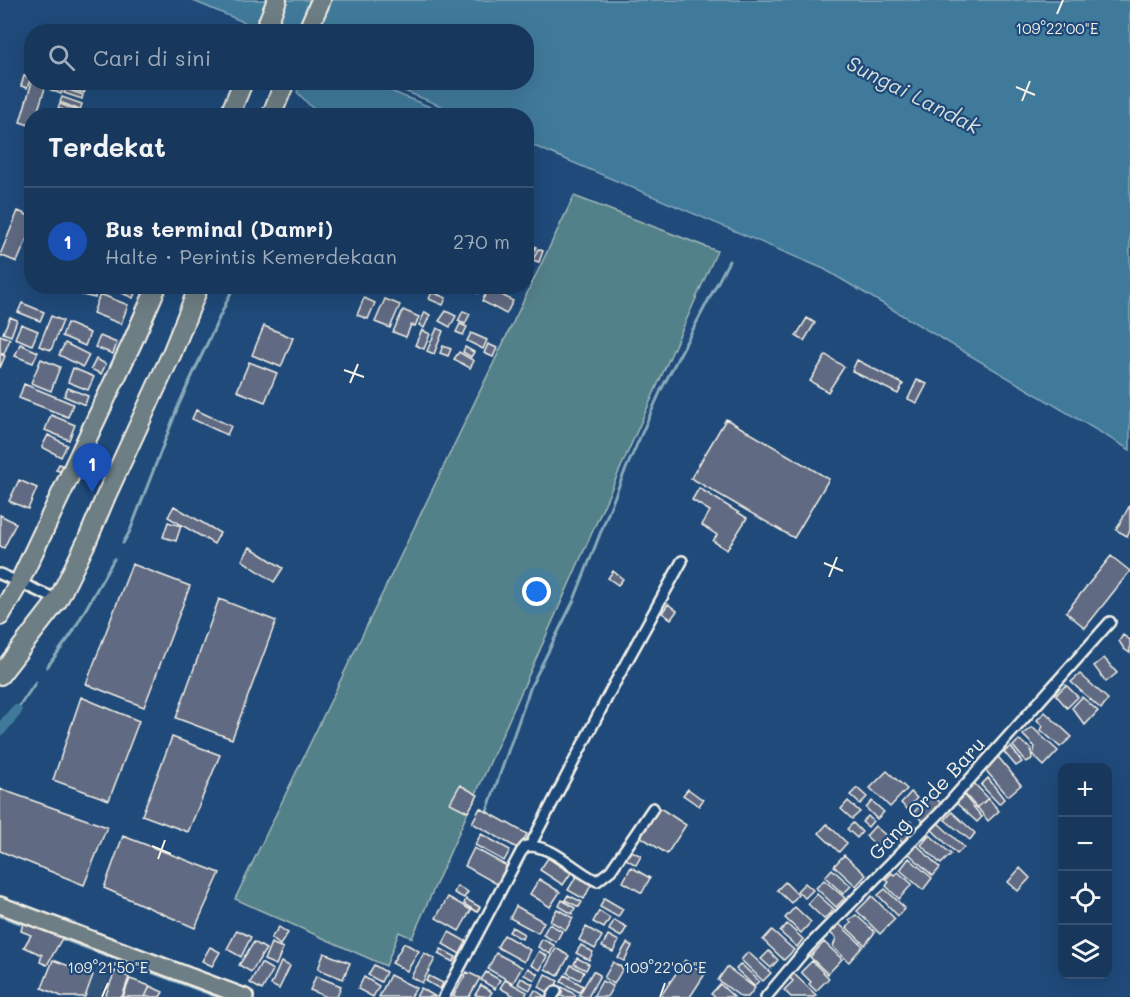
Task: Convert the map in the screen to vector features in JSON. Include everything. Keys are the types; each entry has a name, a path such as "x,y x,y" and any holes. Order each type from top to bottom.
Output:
{"highway":[{"path":"267,24 277,0"},
{"path":"310,24 321,0"},
{"path":"232,108 240,90"},
{"path":"274,108 282,90"},
{"path":"0,616 19,583 153,294"},
{"path":"0,675 58,600 172,353 196,294"}],"main road":[{"path":"0,904 245,997"}],"street":[{"path":"530,846 682,561"},
{"path":"0,574 58,600"},
{"name":"Gang Orde Baru","path":"766,997 808,947 939,814 1110,622"},
{"path":"444,997 526,846 544,849 597,881 611,870 653,808"}],"shaded area":[{"path":"97,968 111,973 103,997 86,997"}],"green space":[{"path":"574,196 717,251 412,938 399,932 386,966 235,899 527,294 534,294 534,279"}],"water":[{"name":"Sungai Landak","path":"191,0 1130,0 1130,450 824,269 534,146 534,108 446,108 402,90 534,90 534,24 248,24"},
{"path":"298,90 388,90 433,108 312,108"}],"building":[{"path":"30,90 44,90 39,108 24,108"},
{"path":"51,90 63,90 61,94"},
{"path":"69,90 83,95 82,99 64,93"},
{"path":"62,97 82,104 81,108 75,108 60,102"},
{"path":"60,104 70,108 58,108"},
{"path":"24,109 24,123 20,122"},
{"path":"18,211 24,214 24,246 17,262 0,255"},
{"path":"538,249 543,251 539,262 534,260"},
{"path":"78,294 96,294 95,298"},
{"path":"100,294 128,305 121,324 93,313"},
{"path":"431,294 446,298 443,305 429,299"},
{"path":"486,294 500,294 513,301 506,314 482,301"},
{"path":"364,298 375,303 368,319 357,315"},
{"path":"385,299 400,305 390,328 375,322"},
{"path":"22,303 44,312 40,321 18,312"},
{"path":"403,310 419,317 415,326 411,325 406,337 393,332"},
{"path":"446,311 456,316 450,327 439,321"},
{"path":"463,311 470,314 465,324 458,321"},
{"path":"425,312 430,315 424,328 419,325"},
{"path":"51,316 63,321 51,350 39,346"},
{"path":"10,317 17,320 11,336 3,333"},
{"path":"807,318 815,323 804,341 796,336"},
{"path":"67,323 90,333 85,346 62,336"},
{"path":"21,324 38,331 32,345 15,338"},
{"path":"460,324 467,327 463,335 456,332"},
{"path":"264,326 293,338 281,367 252,355"},
{"path":"437,328 443,331 434,354 427,351"},
{"path":"422,330 430,334 424,349 415,345"},
{"path":"471,333 487,340 483,349 467,341"},
{"path":"0,335 10,339 4,354 0,352"},
{"path":"100,336 117,343 113,354 95,347"},
{"path":"65,343 89,355 83,367 59,355"},
{"path":"20,344 38,352 33,363 15,356"},
{"path":"488,344 497,348 493,357 484,353"},
{"path":"443,346 451,349 448,356 440,353"},
{"path":"465,347 474,352 471,357 463,352"},
{"path":"459,352 474,361 470,368 454,359"},
{"path":"0,354 5,356 0,368"},
{"path":"826,355 844,367 828,392 810,381"},
{"path":"41,359 60,367 51,391 31,383"},
{"path":"96,359 106,364 101,374 91,369"},
{"path":"857,360 903,384 898,394 852,371"},
{"path":"249,362 277,373 265,402 237,391"},
{"path":"73,368 94,377 88,390 68,382"},
{"path":"917,380 927,384 917,403 908,399"},
{"path":"24,384 73,404 68,417 19,398"},
{"path":"68,388 88,396 85,405 64,396"},
{"path":"196,410 231,426 227,435 192,419"},
{"path":"51,415 75,425 69,440 45,430"},
{"path":"726,419 829,479 794,538 691,478"},
{"path":"48,435 67,445 61,457 42,447"},
{"path":"59,464 64,466 62,472 56,470"},
{"path":"19,480 37,488 28,509 9,501"},
{"path":"699,488 747,518 727,550 713,541 717,535 702,525 710,511 692,500"},
{"path":"1130,505 1130,531 1127,536 1116,530"},
{"path":"174,506 220,533 214,544 168,517"},
{"path":"0,515 16,523 4,548 0,546"},
{"path":"168,522 181,526 176,541 163,537"},
{"path":"250,547 283,568 274,582 242,560"},
{"path":"1111,556 1130,571 1085,628 1066,612"},
{"path":"132,564 190,586 144,707 86,684"},
{"path":"613,571 623,579 618,585 608,578"},
{"path":"219,599 276,621 232,739 176,718"},
{"path":"668,604 677,611 671,619 662,613"},
{"path":"1123,635 1130,640 1130,653 1119,641"},
{"path":"1104,658 1117,673 1106,682 1094,666"},
{"path":"1080,674 1108,699 1101,709 1071,682"},
{"path":"1066,685 1078,697 1067,708 1056,695"},
{"path":"81,697 139,721 109,800 53,780"},
{"path":"1082,697 1098,711 1085,725 1072,708"},
{"path":"1045,712 1072,737 1060,747 1041,730 1043,726 1037,720"},
{"path":"1032,727 1058,751 1044,766 1033,755 1035,747 1023,735"},
{"path":"172,737 220,755 188,832 142,815"},
{"path":"1019,740 1031,749 1032,759 1026,762 1013,746"},
{"path":"1011,747 1022,762 1016,766 1004,752"},
{"path":"995,753 1021,785 1008,796 982,766"},
{"path":"887,771 907,789 890,807 870,788"},
{"path":"988,778 1004,799 999,804 981,785"},
{"path":"972,781 988,798 977,808 962,791"},
{"path":"460,785 478,795 468,812 450,803"},
{"path":"857,788 867,797 860,804 850,795"},
{"path":"0,789 107,827 84,885 0,851"},
{"path":"688,789 703,800 699,806 683,795"},
{"path":"911,792 917,798 907,809 901,803"},
{"path":"962,793 982,817 977,822 953,800"},
{"path":"931,794 941,803 924,822 913,813"},
{"path":"989,799 999,811 988,821 977,807"},
{"path":"848,801 860,812 852,819 841,809"},
{"path":"872,801 884,812 877,819 866,808"},
{"path":"657,806 686,825 667,854 638,835"},
{"path":"480,808 527,834 519,849 472,823"},
{"path":"952,812 975,833 970,840 945,820"},
{"path":"868,816 873,821 868,827 862,822"},
{"path":"910,821 917,827 902,842 896,836"},
{"path":"937,822 964,847 957,854 931,829"},
{"path":"853,823 862,832 857,838 847,829"},
{"path":"827,824 847,843 839,852 819,833"},
{"path":"875,826 889,838 880,849 866,836"},
{"path":"481,834 510,850 504,861 475,845"},
{"path":"930,835 951,854 941,864 921,845"},
{"path":"123,836 220,873 195,928 104,888"},
{"path":"915,843 940,868 933,876 907,852"},
{"path":"474,848 507,866 497,884 465,866"},
{"path":"630,850 641,856 636,865 626,859"},
{"path":"844,855 866,875 856,886 834,866"},
{"path":"548,858 571,873 563,885 540,870"},
{"path":"909,858 932,878 923,890 900,870"},
{"path":"631,867 650,878 642,893 623,882"},
{"path":"1020,868 1030,878 1018,891 1008,882"},
{"path":"832,869 851,886 843,894 825,877"},
{"path":"898,872 912,884 899,899 886,886 889,882 886,879 892,873 894,875"},
{"path":"577,875 592,883 584,899 568,890"},
{"path":"539,879 560,892 550,907 530,894"},
{"path":"824,880 845,898 836,907 816,888"},
{"path":"785,882 798,895 791,903 777,890"},
{"path":"805,883 813,890 805,898 797,891"},
{"path":"457,886 468,892 464,898 454,893"},
{"path":"885,889 905,908 898,916 878,895"},
{"path":"817,894 834,909 824,919 808,904"},
{"path":"568,895 582,902 579,907 565,900"},
{"path":"872,896 895,919 880,934 857,911"},
{"path":"448,897 471,910 459,931 436,918"},
{"path":"604,898 623,909 618,917 600,907"},
{"path":"466,899 480,907 477,912 464,904"},
{"path":"562,900 575,908 572,914 559,906"},
{"path":"516,906 544,922 538,933 510,918"},
{"path":"795,907 811,922 801,933 785,918"},
{"path":"557,909 573,918 566,930 550,921"},
{"path":"599,911 610,918 604,928 593,922"},
{"path":"856,915 875,932 865,945 847,928 851,923 849,920"},
{"path":"24,918 65,933 47,965 40,962 42,955 24,947 31,935 21,931"},
{"path":"614,920 627,927 621,937 609,930"},
{"path":"837,922 863,946 849,962 833,947 836,938 828,931"},
{"path":"549,924 562,931 556,942 543,935"},
{"path":"787,924 803,939 797,947 780,932"},
{"path":"279,927 288,933 280,945 271,938"},
{"path":"512,927 524,934 522,939 509,932"},
{"path":"586,927 602,936 595,949 579,940"},
{"path":"237,930 251,937 241,957 227,949"},
{"path":"772,930 794,950 784,960 763,940"},
{"path":"449,932 467,942 460,954 443,944"},
{"path":"504,935 530,950 524,962 497,947"},
{"path":"608,935 619,941 613,952 602,947"},
{"path":"542,939 554,945 550,954 538,947"},
{"path":"254,942 266,949 251,972 239,965"},
{"path":"824,942 842,959 828,974 810,957"},
{"path":"271,943 283,948 276,965 264,960"},
{"path":"404,943 419,951 407,971 392,963"},
{"path":"627,943 632,946 624,961 618,958"},
{"path":"581,945 593,952 589,960 576,953"},
{"path":"210,947 220,952 212,966 202,961"},
{"path":"556,948 569,956 558,976 545,969"},
{"path":"441,949 456,957 453,962 438,954"},
{"path":"539,951 547,956 540,970 531,965"},
{"path":"769,951 778,960 771,968 761,959"},
{"path":"748,952 771,973 763,981 741,960"},
{"path":"324,953 350,963 343,979 318,969"},
{"path":"424,953 435,959 422,983 411,977"},
{"path":"496,953 522,967 513,983 488,969"},
{"path":"577,958 589,964 586,970 574,964"},
{"path":"53,960 93,975 85,997 63,997 42,988"},
{"path":"685,960 705,974 690,997 660,997"},
{"path":"812,961 829,978 816,991 801,972"},
{"path":"281,962 290,966 279,989 271,985"},
{"path":"613,962 623,968 614,984 604,978"},
{"path":"261,963 273,970 262,990 250,983"},
{"path":"741,964 759,981 754,986 736,969"},
{"path":"374,965 386,972 381,982 368,975"},
{"path":"571,965 584,972 580,980 567,973"},
{"path":"727,967 755,988 748,997 741,997 718,980"},
{"path":"528,968 538,974 535,980 524,975"},
{"path":"115,971 129,977 122,997 105,997"},
{"path":"593,971 600,975 588,997 583,997 579,995"},
{"path":"467,972 480,978 469,997 453,997"},
{"path":"486,972 500,980 495,989 481,980"},
{"path":"792,972 816,995 814,997 791,997 784,990 793,981 788,976"},
{"path":"545,974 558,981 551,994 539,987"},
{"path":"390,975 416,988 411,997 379,997"},
{"path":"565,975 583,986 579,992 561,982"},
{"path":"316,976 341,986 337,997 327,997 310,990"},
{"path":"429,976 443,983 440,989 426,981"},
{"path":"364,977 379,986 373,997 358,989"},
{"path":"521,978 533,984 530,990 518,984"},
{"path":"130,979 150,986 145,997 123,997"},
{"path":"505,980 527,992 525,997 516,997 500,988"},
{"path":"602,981 613,986 607,997 593,997"},
{"path":"720,984 734,997 715,997 711,994"},
{"path":"481,985 492,992 489,997 475,995"},
{"path":"150,986 163,992 160,997 145,997"},
{"path":"562,987 576,995 575,997 563,997 558,994"},
{"path":"421,988 436,997 416,997"},
{"path":"535,990 544,996 544,997 531,997"}],"waterway":[{"path":"487,811 531,686 574,600 622,478 661,390 729,261"},
{"path":"123,543 130,531 179,404 230,294"},
{"path":"47,667 71,635 114,559"},
{"path":"16,711 36,682"},
{"path":"0,730 16,711"},
{"path":"0,916 26,925"},
{"path":"60,938 218,997"}],"place":[{"name":"Bus terminal (Damri)","path":"92,493"}]}
